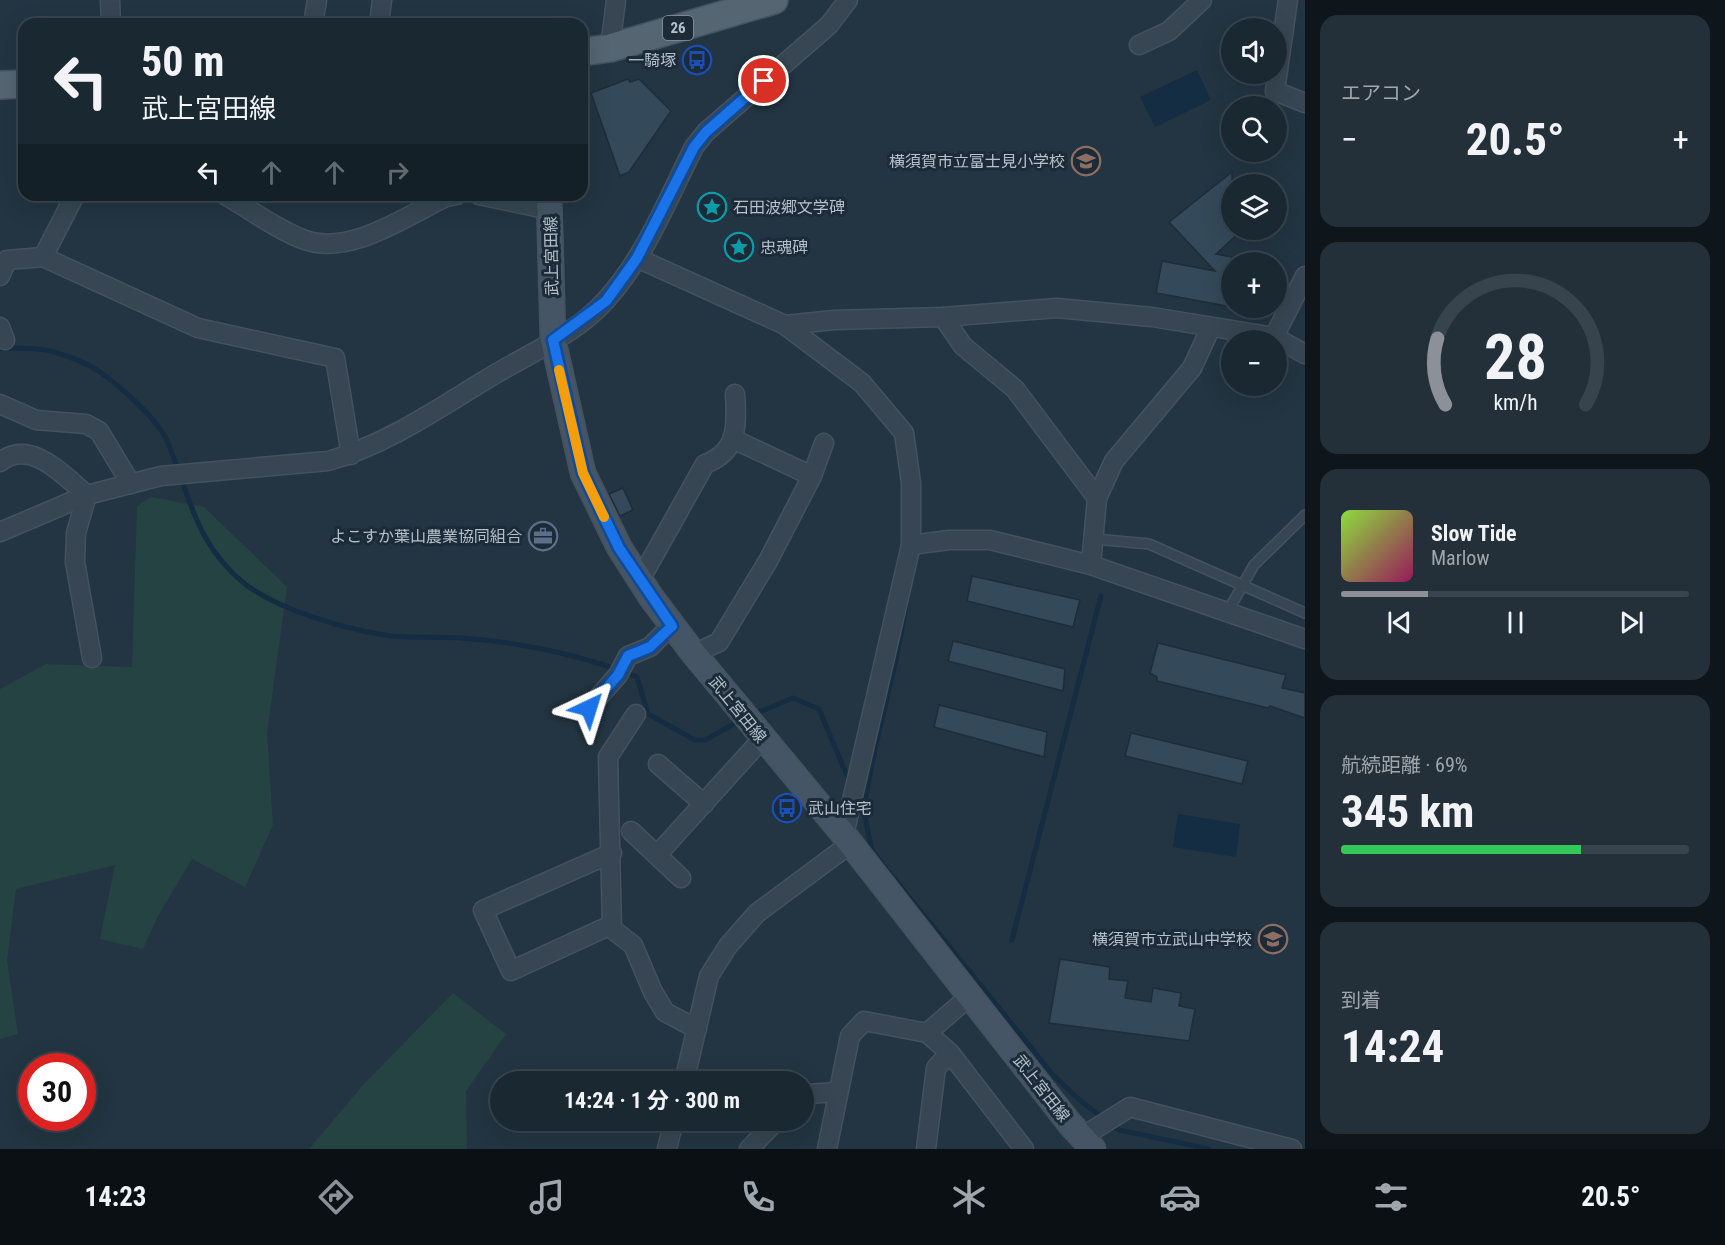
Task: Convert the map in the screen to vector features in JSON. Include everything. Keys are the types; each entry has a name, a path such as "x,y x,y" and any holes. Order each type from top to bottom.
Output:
{"main road":[{"name":"26","path":"588,51 610,48 774,0"},
{"path":"0,85 18,84"},
{"name":"武上宮田線","path":"550,202 553,340 583,473 619,548 694,654 847,839 1088,1143"}],"street":[{"path":"110,0 111,18"},
{"path":"314,18 317,0"},
{"path":"380,18 382,0"},
{"path":"610,48 616,0"},
{"path":"0,532 87,495 131,484 205,471 328,461 351,455 420,420 553,340 606,301 637,258 694,147 706,132 829,25 848,0"},
{"path":"1139,45 1169,31 1202,0"},
{"path":"1288,0 1275,91 1305,103"},
{"path":"43,257 72,201"},
{"path":"235,201 303,240 328,244 356,240 438,201"},
{"path":"0,276 7,260 43,257 198,328 335,358 351,455"},
{"path":"637,258 785,326 862,383 904,433 911,483 911,545 847,839 757,913 728,946 709,976 687,1071"},
{"path":"1278,330 1305,276"},
{"path":"785,326 834,320 943,317 1057,308 1152,317 1229,330"},
{"path":"943,317 963,346 1015,389 1097,498"},
{"path":"1091,565 1097,498 1114,461 1192,368 1210,327"},
{"path":"1287,344 1305,354"},
{"path":"640,580 705,464 722,458 733,440 735,394"},
{"path":"0,405 36,420 86,424 99,431 131,484"},
{"path":"733,440 812,476"},
{"path":"694,654 719,642 768,561 812,476 824,443"},
{"path":"0,462 11,453 24,452 40,459 87,495"},
{"path":"87,495 76,533 75,562 92,658"},
{"path":"911,545 950,540 990,540 1091,565 1305,639"},
{"path":"589,708 618,675 628,656 650,647 672,626"},
{"path":"636,714 608,757 612,929 633,945 653,992 665,1012 697,1029"},
{"path":"657,855 704,804 751,725"},
{"path":"658,764 704,804"},
{"path":"632,831 681,878"},
{"path":"612,853 483,910 510,971 612,925"},
{"path":"927,1032 970,996"},
{"path":"827,1149 850,1036 864,1021 927,1032 950,1053 1024,1149"},
{"path":"926,1149 936,1068 950,1053"},
{"path":"814,1094 837,1092"},
{"path":"1088,1143 1130,1107 1292,1149"},
{"path":"667,1149 671,1131"},
{"path":"749,1149 766,1131"}],"lane":[{"path":"1228,611 1254,565 1305,515"},
{"path":"1095,539 1149,544 1305,613"}],"green space":[{"path":"151,497 204,507 287,587 267,733 273,825 245,887 192,859 158,916 143,949 100,939 115,865 16,889 7,961 18,1034 0,1039 0,689 46,664 132,667 137,506"},
{"path":"453,993 506,1034 466,1091 467,1149 309,1149 363,1085"}],"water":[{"path":"1197,70 1211,100 1155,127 1140,97"},
{"path":"1178,814 1240,824 1236,857 1173,847"}],"building":[{"path":"628,79 630,82 639,79 671,111 629,172 620,176 591,93"},
{"path":"1221,181 1221,240 1231,240 1216,254 1221,255 1221,305 1156,293 1162,261 1215,271 1169,222"},
{"path":"623,488 633,510 620,516 609,494"},
{"path":"972,576 1080,600 1073,627 967,601"},
{"path":"953,641 1065,669 1063,691 948,661"},
{"path":"1158,643 1286,675 1282,688 1305,693 1305,718 1270,706 1268,708 1157,681 1157,677 1150,673"},
{"path":"939,705 1047,732 1044,757 934,727"},
{"path":"1131,733 1248,761 1242,784 1125,756"},
{"path":"1060,959 1110,967 1109,979 1128,981 1125,998 1151,1002 1153,988 1181,993 1179,1006 1195,1009 1189,1041 1049,1023"}],"waterway":[{"path":"0,348 41,349 65,356 100,372 128,395 148,414 168,443 196,519 215,553 245,584 275,602 312,617 367,632 393,636 461,638 505,643 595,662 637,677 648,714 695,740 705,740 741,720"},
{"path":"1012,940 1101,596"},
{"path":"864,811 873,757 898,651 907,597"},
{"path":"752,715 793,698 819,709 850,783"},
{"path":"858,799 864,812 872,851 1054,1076 1083,1103 1119,1130 1209,1149"}],"slow traffic":[{"path":"559,370 583,473 604,517"}],"place":[{"name":"一騎塚","path":"697,60"},
{"name":"横須賀市立富士見小学校","path":"1086,161"},
{"name":"石田波郷文学碑","path":"712,207"},
{"name":"忠魂碑","path":"739,247"},
{"name":"よこすか葉山農業協同組合","path":"543,536"},
{"name":"武山住宅","path":"787,808"},
{"name":"横須賀市立武山中学校","path":"1273,939"}],"route":[{"path":"589,708 618,675 628,656 650,647 672,626 619,548 583,473 553,340 583,321 606,301 637,258 694,147 706,132 764,81"}]}
